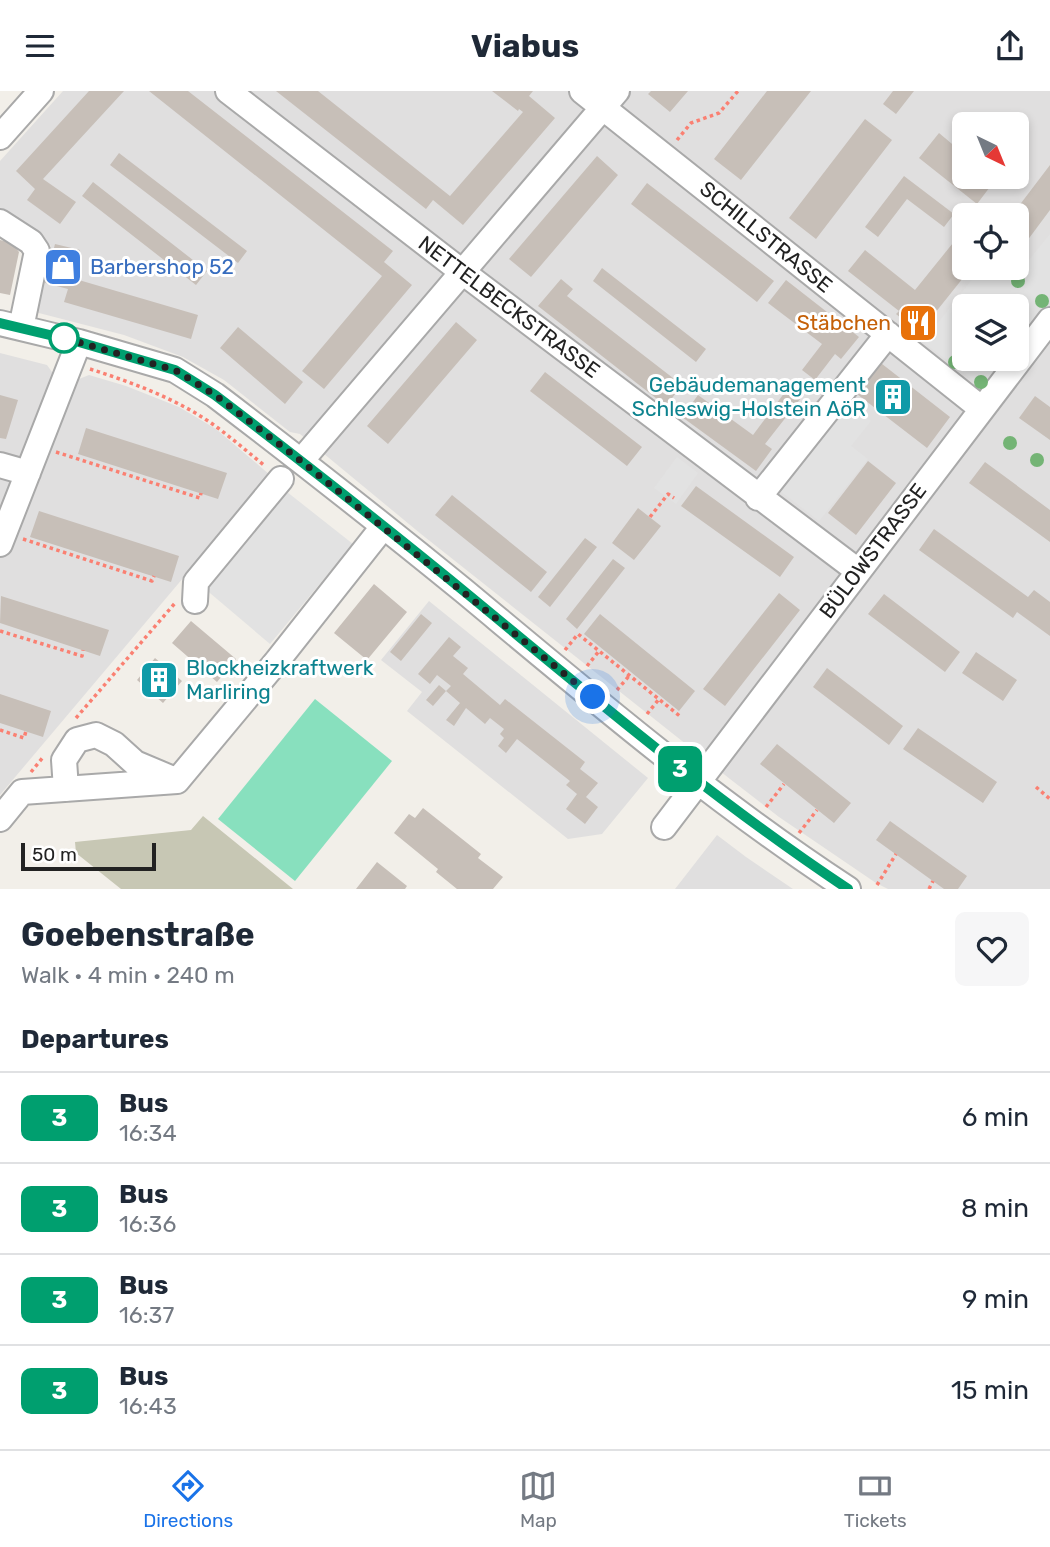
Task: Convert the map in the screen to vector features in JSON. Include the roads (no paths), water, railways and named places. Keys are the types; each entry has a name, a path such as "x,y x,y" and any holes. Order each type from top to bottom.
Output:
{"street":[{"path":"0,137 41,91"},
{"name":"NETTELBECKSTRASSE","path":"229,91 758,498 858,571"},
{"name":"SCHILLSTRASSE","path":"582,91 610,99 664,156 982,409"},
{"path":"301,461 610,99"},
{"path":"0,222 31,242 37,251 10,326 75,353 175,370 215,395 301,461 696,782 786,848 848,889"},
{"name":"BÜLOWSTRASSE","path":"664,827 1050,320"},
{"path":"758,498 888,334"},
{"path":"2,538 75,353"},
{"path":"0,465 28,473"},
{"path":"195,595 196,582 274,473"},
{"path":"0,819 22,792 177,781 383,527"},
{"path":"66,789 64,760 77,740 96,735 114,744 135,763 177,781"}],"place":[{"name":"Barbershop 52","path":"63,267"},
{"name":"Stäbchen","path":"918,323"},
{"name":"Gebäudemanagement Schleswig-Holstein AöR","path":"893,397"},
{"name":"Blockheizkraftwerk Marliring","path":"159,680"}]}
